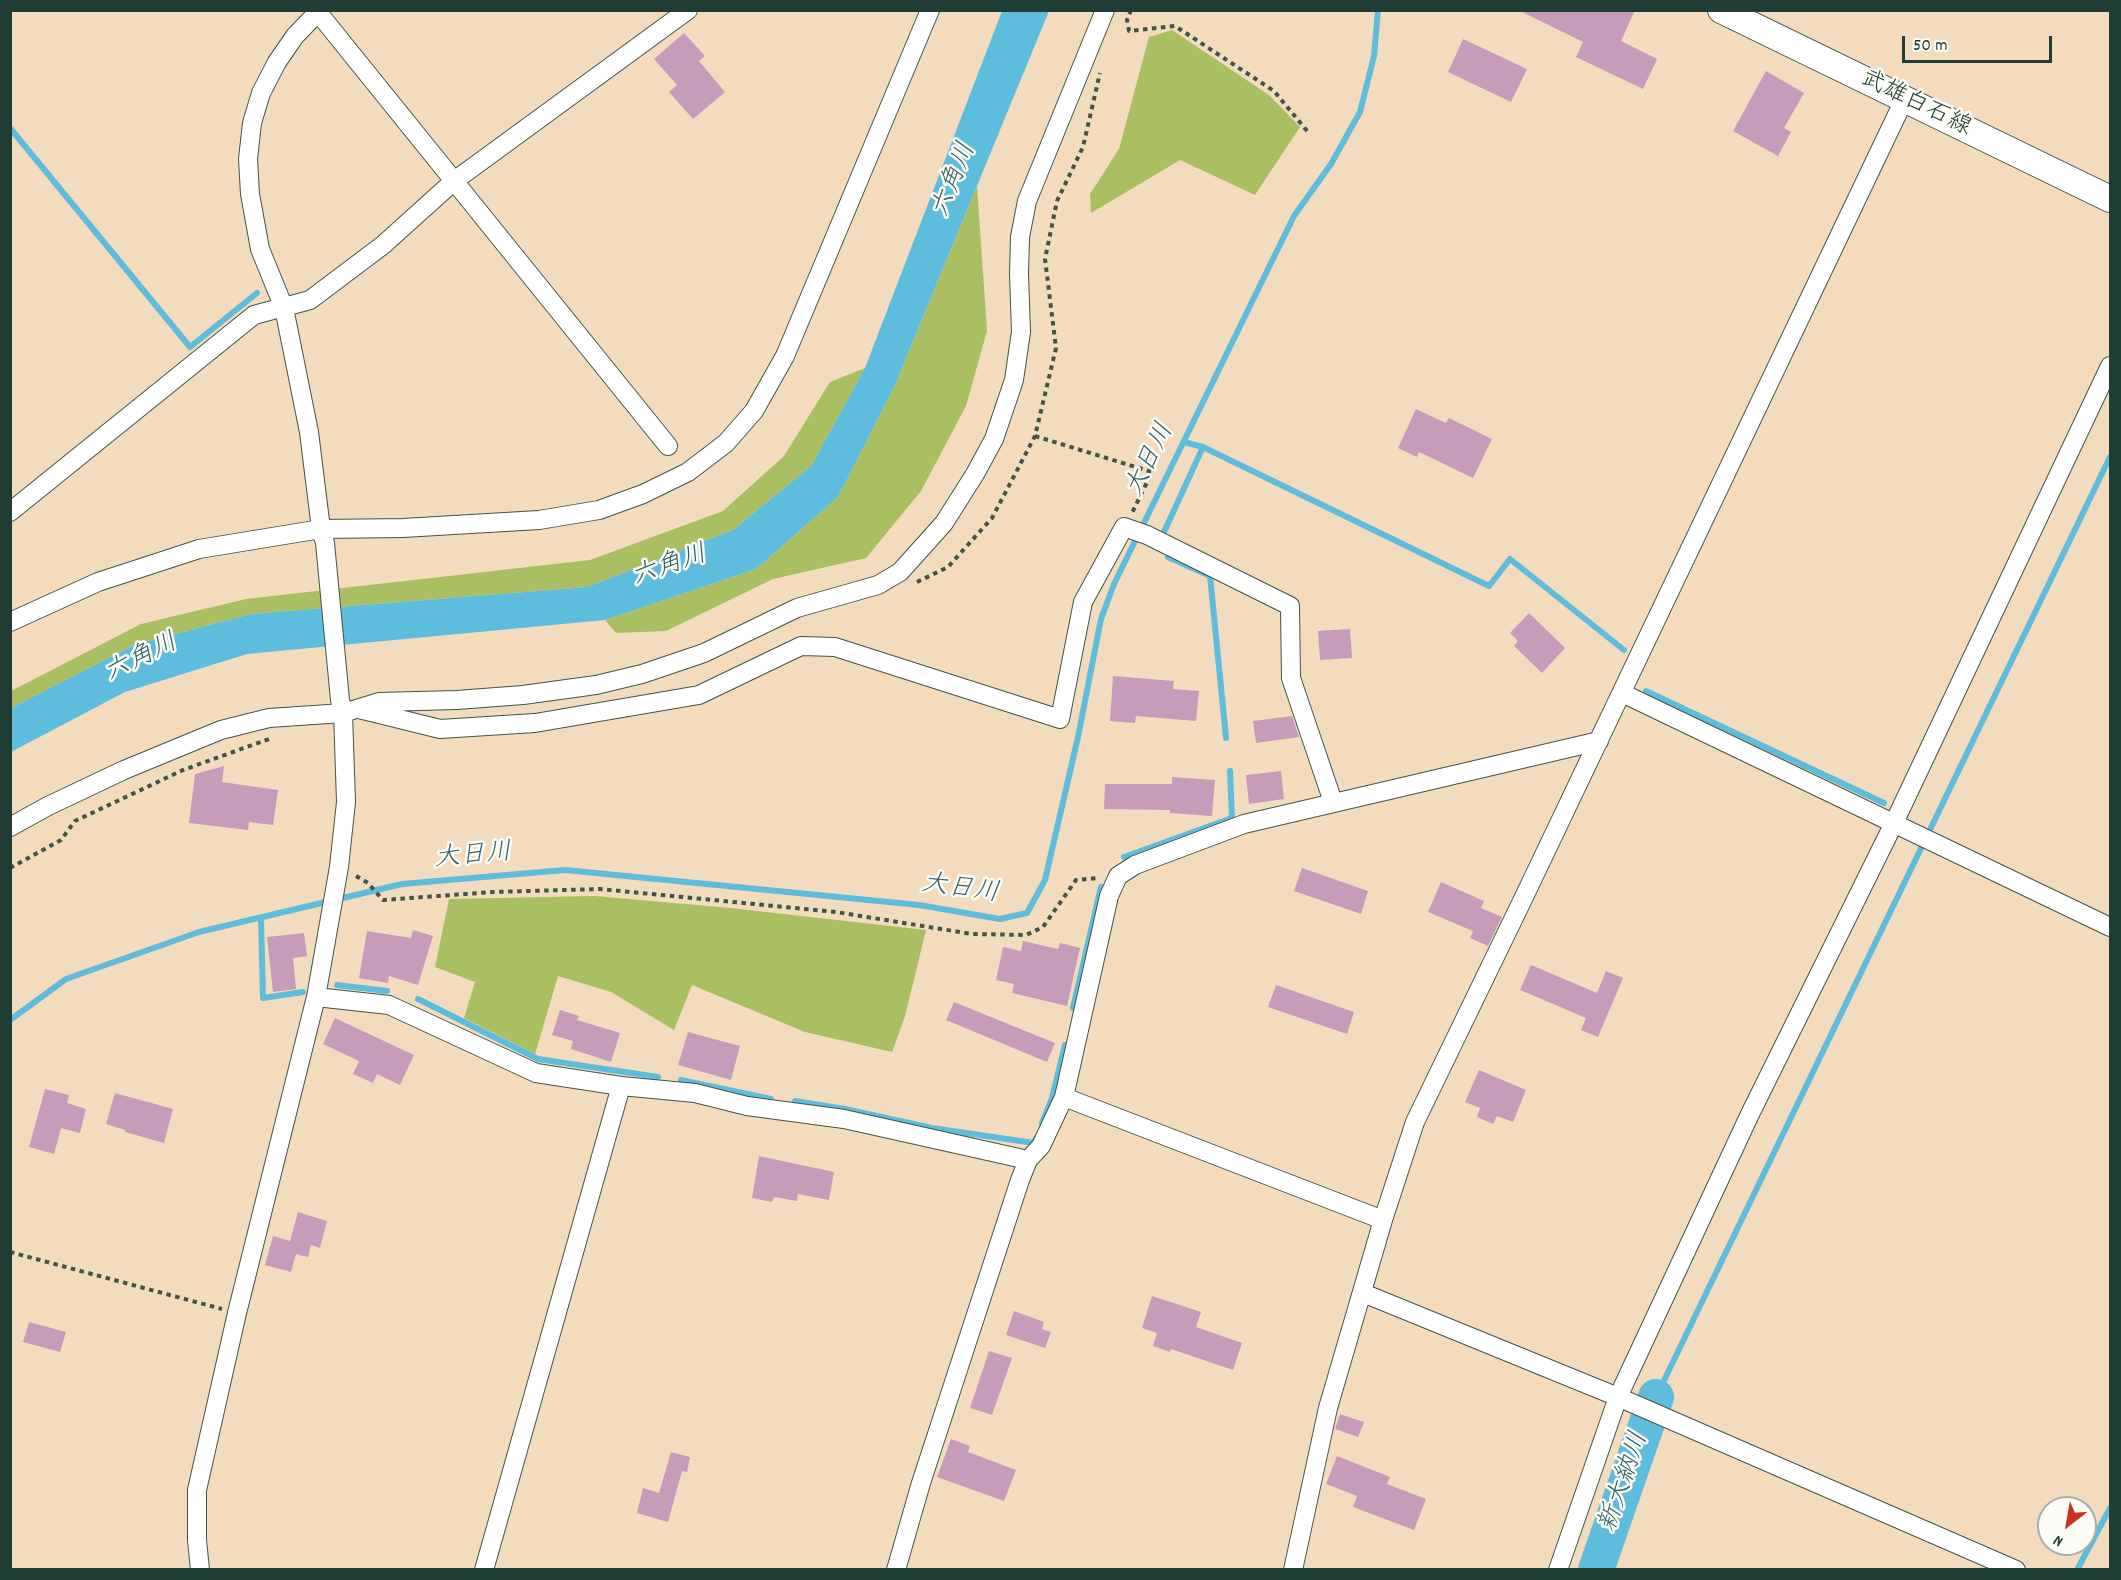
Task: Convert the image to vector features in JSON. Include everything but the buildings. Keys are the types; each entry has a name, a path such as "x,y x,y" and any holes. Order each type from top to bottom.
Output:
{"main road":[{"name":"武雄白石線","path":"1721,10 2110,199"}],"street":[{"path":"10,512 254,315 310,300 383,245 454,182 688,10"},
{"path":"10,622 98,582 199,549 403,528 539,520 599,510 643,494 688,472 726,443 754,411 785,356 930,10"},
{"path":"10,827 123,770 221,730 269,718 379,702 523,695 596,685 642,674 704,653 797,608 878,585 900,572 944,523 994,439 1014,380 1020,342 1020,237 1027,201 1105,10"},
{"path":"200,1569 197,1540 197,1490 237,1313 316,997 335,888 346,802 347,707 309,432 284,308 260,249 250,194 248,159 252,123 261,93 277,62 318,11 668,446"},
{"path":"1293,1569 1329,1408 1383,1220 1415,1122 1904,100"},
{"path":"1558,1569 1618,1397 1750,1114 1894,823 2110,366"},
{"path":"347,707 440,729 534,723 699,695 801,646 835,647 1060,718 1083,602 1135,530 1290,606 1291,678 1333,802"},
{"path":"1622,693 2110,927"},
{"path":"896,1569 921,1482 1028,1160 1041,1146 1064,1097 1108,896 1118,876 1135,864 1244,825 1333,802 1599,741"},
{"path":"316,997 389,1005 536,1073 621,1086 695,1093 747,1106 844,1119 1028,1160"},
{"path":"483,1569 621,1086"},
{"path":"1064,1097 1383,1220"},
{"path":"1363,1293 1618,1397 2016,1569"}],"path":[{"path":"1131,10 1127,20 1129,31 1175,26 1274,90 1308,132"},
{"path":"1035,436 1152,472 1135,530"},
{"path":"10,868 61,840 75,821 183,770 279,736"},
{"path":"368,883 383,900 493,892 600,889 836,912 972,933 1026,935 1043,927 1076,880 1118,876"},
{"path":"10,1252 237,1313"}],"green space":[{"path":"1172,30 1269,95 1300,127 1255,195 1180,160 1091,213 1090,194 1119,149 1149,37"},
{"path":"977,186 987,331 966,406 921,491 866,558 773,579 666,631 616,633 605,620 756,569 838,497 895,385"},
{"path":"865,368 811,466 733,530 587,587 251,614 134,645 11,708 11,691 141,624 246,599 590,560 723,511 784,456 830,382"},
{"path":"595,896 730,908 926,930 905,1016 892,1052 805,1032 692,985 674,1030 611,992 558,976 535,1054 464,1018 475,982 435,967 449,899"}],"water":[{"name":"六角川","path":"1002,11 1049,11 895,385 838,497 756,569 605,620 247,654 125,692 11,752 11,708 134,645 251,614 587,587 733,530 811,466 865,368"}],"waterway":[{"name":"大日川","path":"10,1020 66,979 199,932 402,884 565,870 919,905 1000,919 1027,913 1045,880 1078,737 1101,619 1114,584 1294,216 1331,164 1360,112 1374,56 1378,10"},
{"path":"10,128 190,347 257,293"},
{"path":"1184,442 1203,447 1489,586 1510,559 1624,650"},
{"path":"1164,532 1203,447"},
{"path":"1656,1397 2110,457"},
{"path":"1168,557 1210,576 1226,738"},
{"path":"1646,691 1884,803"},
{"path":"1124,857 1232,818 1230,771"},
{"path":"1073,1008 1101,887"},
{"path":"261,918 263,998 303,992"},
{"path":"337,985 387,991"},
{"path":"418,999 538,1059 658,1077"},
{"path":"1042,1123 1052,1098 1065,1045"},
{"path":"681,1080 771,1099"},
{"path":"795,1101 845,1109 932,1128 1034,1143 1036,1138"},
{"name":"新大納川","path":"1596,1570 1656,1397"},
{"path":"2077,1570 2110,1508"}]}
